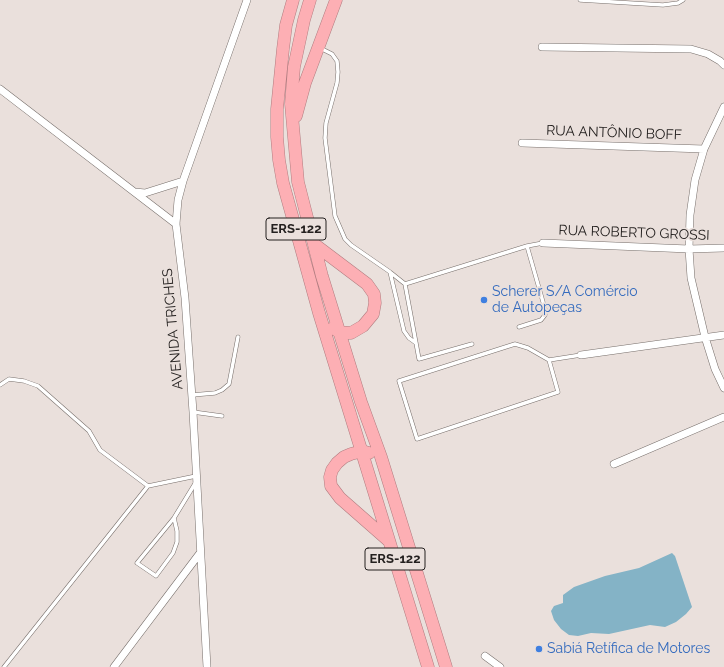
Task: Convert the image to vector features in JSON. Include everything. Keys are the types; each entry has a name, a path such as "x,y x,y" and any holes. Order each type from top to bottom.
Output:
{"highway":[{"name":"ERS-122","path":"293,0 286,25 277,109 279,160 292,216 319,313 428,667"},
{"name":"ERS-122","path":"310,0 294,67 291,104 294,154 298,182 322,276 339,332 361,402 381,457 446,667"},
{"path":"293,127 305,83 336,0"},
{"path":"314,244 367,284 374,294 376,303 372,314 363,326 351,333 339,332 330,326 319,313"},
{"path":"381,457 362,452 344,457 332,470 330,477 331,486 340,498 389,541"}],"street":[{"name":"AVENIDA TRICHES","path":"207,667 192,395 185,298 176,224 178,200 183,181 247,0"},
{"path":"542,47 691,50 708,54 724,65"},
{"path":"0,89 176,224"},
{"path":"724,107 704,149 695,180 690,215 689,249 691,278 705,337 715,369 724,388"},
{"name":"RUA ANTÔNIO BOFF","path":"522,143 704,149"},
{"path":"135,192 145,193 183,181"},
{"name":"RUA ROBERTO GROSSI","path":"543,243 689,249 724,248"},
{"path":"581,355 724,335"},
{"path":"614,464 724,417"},
{"path":"114,667 200,553"},
{"path":"485,656 500,667"}],"lane":[{"path":"580,0 663,5 678,3 683,0"},
{"path":"319,48 332,54 337,61 338,72 334,94 326,122 326,138 335,216 345,239 405,284 419,359 472,344"},
{"path":"405,284 527,246 543,243"},
{"path":"518,327 541,320 545,315 545,309 527,246"},
{"path":"390,272 404,331 409,338 416,343"},
{"path":"192,395 215,393 222,390 229,384 238,337"},
{"path":"549,360 558,392 417,439 399,381 515,344 528,348 549,360 581,355"},
{"path":"0,385 9,379 24,381 38,386 89,431 100,450 148,486"},
{"path":"193,412 222,416"},
{"path":"4,667 148,486 197,478"},
{"path":"174,518 177,531 177,542 173,553 156,576 137,563 174,518 197,478"}],"water":[{"path":"672,553 675,556 692,607 676,622 665,627 650,625 609,634 591,633 578,636 569,635 561,629 554,620 551,611 554,606 563,603 563,595 574,587 605,576 639,568"}],"place":[{"name":"Scherer S/A Comércio de Autopeças","path":"484,300"},
{"name":"Sabiá Retífica de Motores","path":"539,649"}]}
